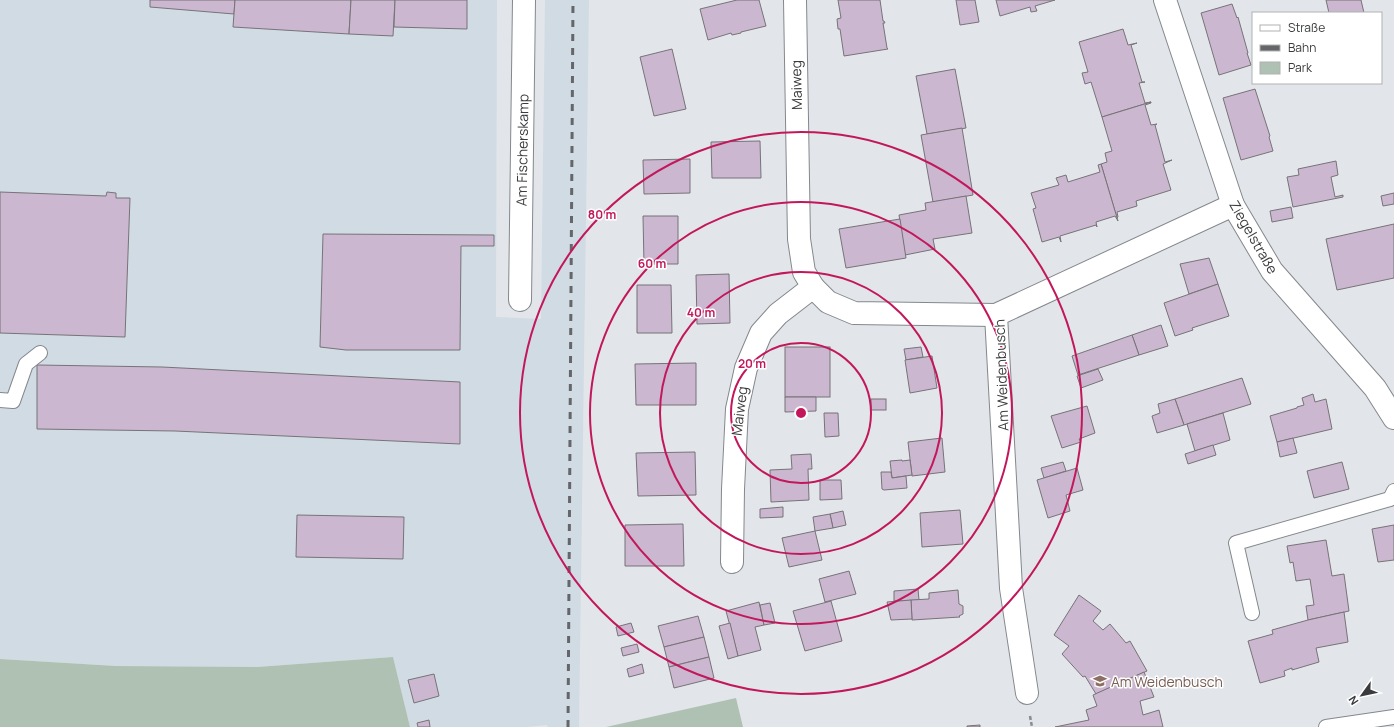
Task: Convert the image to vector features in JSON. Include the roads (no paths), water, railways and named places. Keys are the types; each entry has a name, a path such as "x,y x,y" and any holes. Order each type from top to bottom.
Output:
{"street":[{"name":"Am Fischerskamp","path":"520,300 524,0"},
{"name":"Maiweg","path":"795,0 799,239 804,272 813,287 828,302 854,313 996,315"},
{"name":"Ziegelstraße","path":"1165,0 1233,205 1272,271 1375,388 1394,418"},
{"name":"Am Weidenbusch","path":"1027,694 1011,588 996,315 1233,205"},
{"name":"Maiweg","path":"732,562 733,490 737,409 746,368 761,333 778,314 813,287"}],"lane":[{"path":"0,400 13,401 26,364 40,353"},
{"path":"1252,613 1236,543 1390,499 1394,491"},
{"path":"1326,727 1394,717"}],"railway":[{"path":"568,727 573,0"}],"place":[{"name":"Am Weidenbusch","path":"1100,681"}]}
